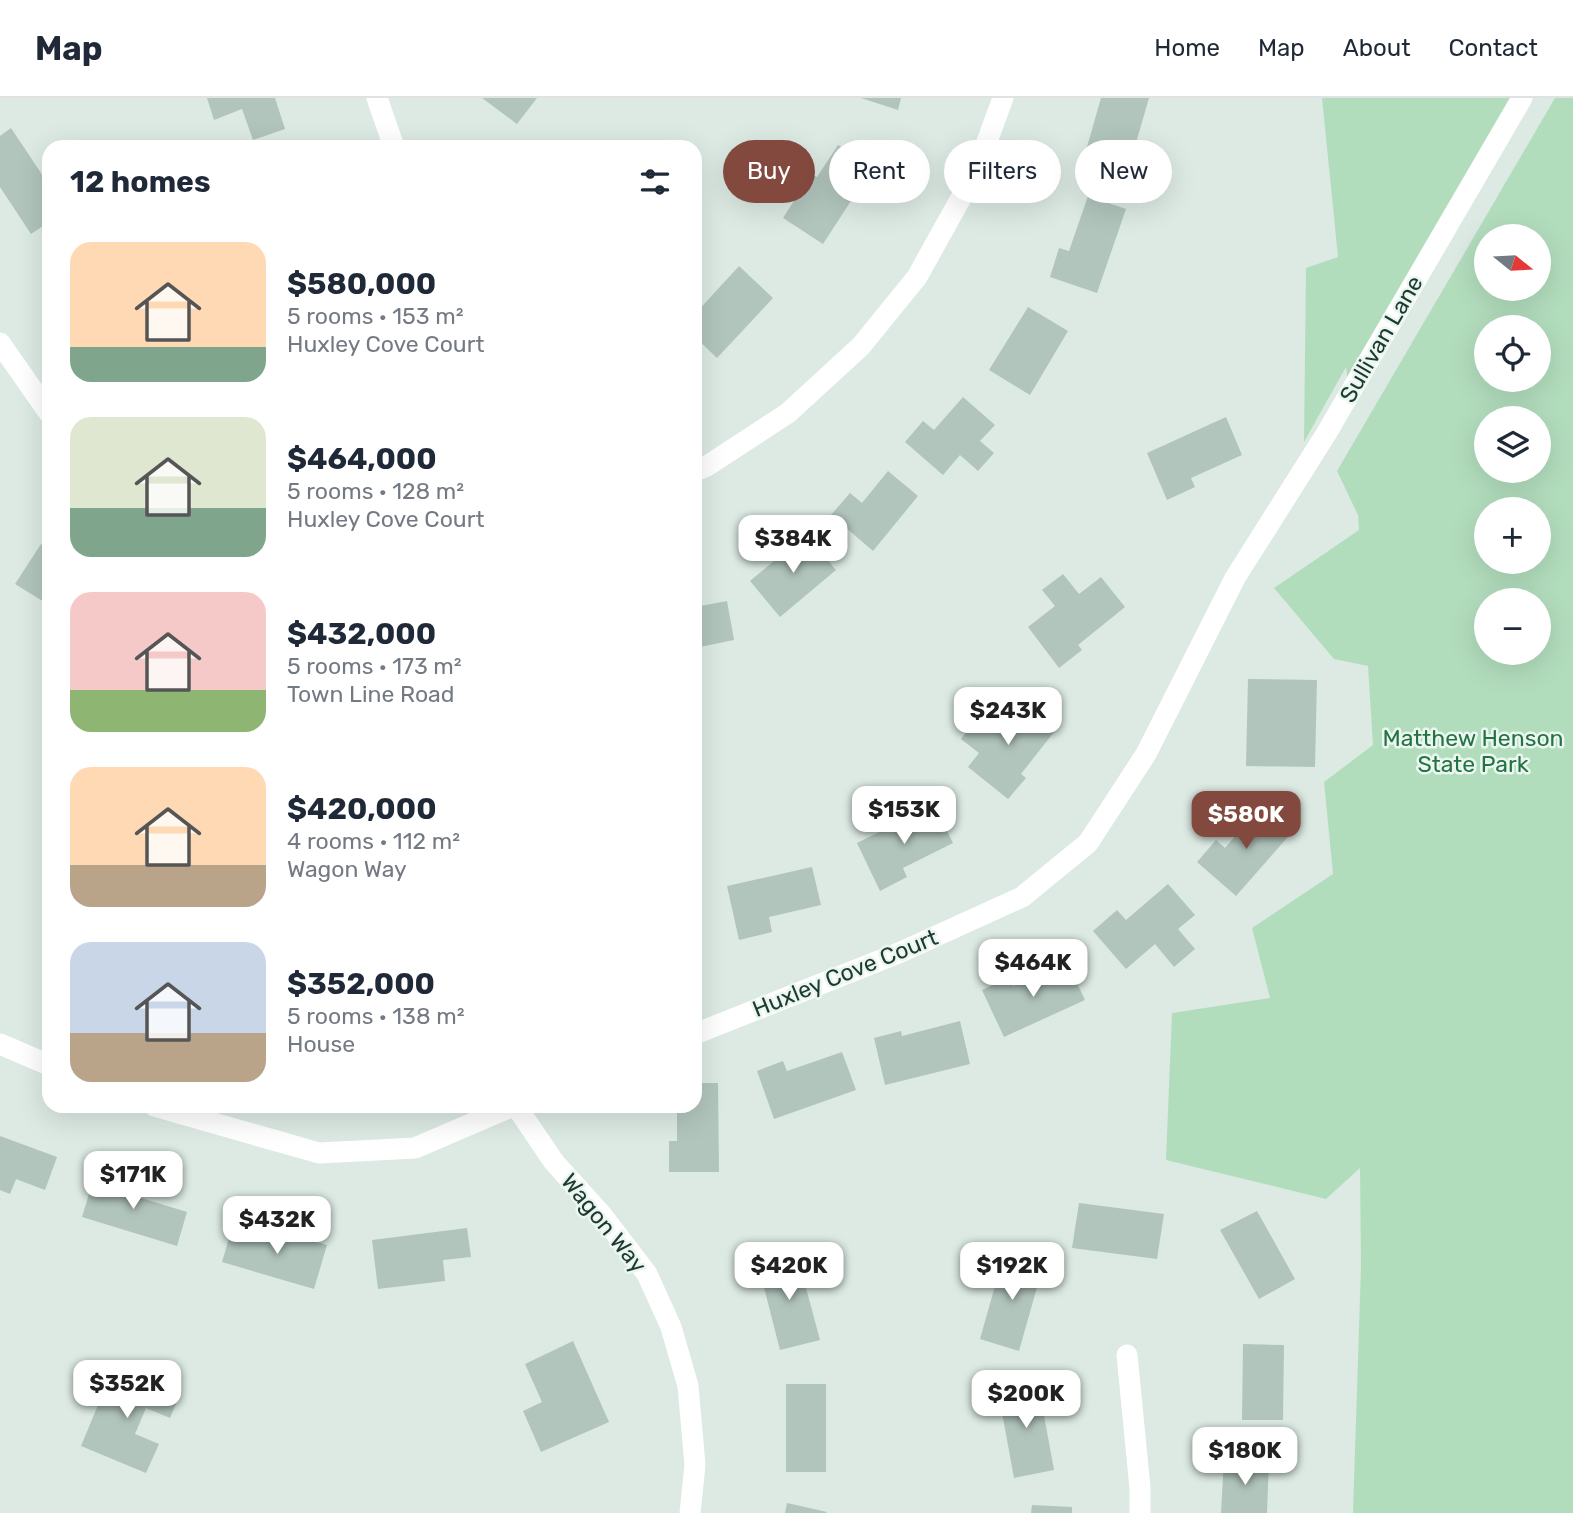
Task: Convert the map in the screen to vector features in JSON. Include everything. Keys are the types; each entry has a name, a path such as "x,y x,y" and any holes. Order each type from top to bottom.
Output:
{"street":[{"path":"377,98 392,140"},
{"path":"702,468 788,414 861,346 917,277 977,169 1003,98"},
{"name":"Sullivan Lane","path":"1235,578 1326,434 1522,98"},
{"path":"0,343 42,402"},
{"name":"Huxley Cove Court","path":"702,1031 901,952 1022,897 1088,843 1146,754 1235,578"},
{"path":"0,1044 42,1062"},
{"path":"179,1113 319,1153 415,1149 498,1113"},
{"name":"Wagon Way","path":"519,1113 554,1163 601,1214 647,1274 671,1327 688,1386 695,1465 690,1513"},
{"path":"1128,1355 1140,1513"}],"green space":[{"path":"1322,98 1517,98 1349,392 1346,367 1304,442 1306,268 1338,257"},
{"name":"Matthew Henson State Park","path":"1555,98 1573,98 1573,1513 1353,1513 1361,1266 1360,1168 1326,1199 1166,1160 1172,1013 1270,998 1252,928 1333,874 1324,782 1373,745 1368,666 1334,659 1274,588 1359,530 1358,515 1337,471 1474,237 1474,301 1551,301 1551,224 1481,224"}],"building":[{"path":"207,98 275,98 285,129 253,140 242,109 214,120"},
{"path":"482,98 537,98 517,124"},
{"path":"861,98 901,98 898,110"},
{"path":"1101,98 1149,98 1137,140 1089,140"},
{"path":"11,128 42,174 42,227 31,234 0,187 0,136"},
{"path":"829,159 829,203 850,203 823,244 783,218 793,203 815,203 815,176 817,177"},
{"path":"1086,203 1108,203 1126,209 1097,293 1050,277 1059,248 1069,251"},
{"path":"739,266 773,298 717,358 702,344 702,306"},
{"path":"1028,307 1068,331 1030,395 989,370"},
{"path":"963,397 995,425 980,441 994,453 978,471 960,455 943,475 905,442 923,421 934,430"},
{"path":"1226,417 1242,455 1191,478 1195,487 1167,500 1147,453"},
{"path":"888,471 918,496 873,551 831,515 850,493 862,503"},
{"path":"806,534 836,570 780,617 750,581"},
{"path":"41,544 42,545 42,601 15,584"},
{"path":"1063,574 1079,594 1101,577 1125,607 1078,645 1082,650 1059,668 1028,627 1055,606 1042,590"},
{"path":"727,601 734,640 702,647 702,606"},
{"path":"1248,679 1317,680 1315,767 1246,766"},
{"path":"1023,699 1058,727 1021,774 1026,778 1008,799 968,767 979,753 961,739 979,715 999,730"},
{"path":"934,805 953,843 903,868 907,877 880,891 857,843"},
{"path":"1262,805 1293,831 1236,896 1197,862 1216,840 1225,848"},
{"path":"812,867 821,905 769,917 772,932 739,940 727,886"},
{"path":"1168,884 1195,915 1178,929 1195,949 1174,967 1155,944 1126,969 1093,931 1117,910 1126,920"},
{"path":"1067,962 1085,1000 1004,1037 982,990 1009,977 1013,986"},
{"path":"960,1021 970,1064 885,1085 874,1038 901,1031 902,1036"},
{"path":"842,1052 856,1090 774,1119 757,1071 783,1061 787,1071"},
{"path":"702,1083 718,1083 719,1172 669,1172 669,1141 677,1141 677,1113 702,1113"},
{"path":"0,1136 57,1157 45,1190 16,1179 10,1194 0,1190"},
{"path":"95,1174 141,1188 138,1197 187,1212 177,1246 82,1217"},
{"path":"1079,1203 1164,1214 1157,1259 1072,1248"},
{"path":"1257,1211 1295,1279 1259,1299 1220,1230"},
{"path":"232,1228 274,1240 277,1230 327,1245 314,1289 222,1262"},
{"path":"467,1228 471,1257 443,1260 445,1281 378,1289 372,1240"},
{"path":"797,1254 820,1340 780,1350 758,1264"},
{"path":"1004,1254 1043,1266 1019,1351 980,1339"},
{"path":"573,1341 609,1422 541,1452 523,1411 542,1402 525,1364"},
{"path":"1243,1344 1284,1345 1283,1420 1242,1420"},
{"path":"113,1369 179,1397 170,1418 146,1408 135,1434 159,1444 146,1473 81,1446"},
{"path":"1038,1383 1054,1470 1014,1478 998,1391"},
{"path":"786,1384 826,1384 826,1472 786,1472"},
{"path":"1224,1459 1269,1461 1267,1513 1221,1513"},
{"path":"787,1503 827,1512 785,1513"},
{"path":"1032,1505 1072,1507 1072,1513 1031,1513"}]}
